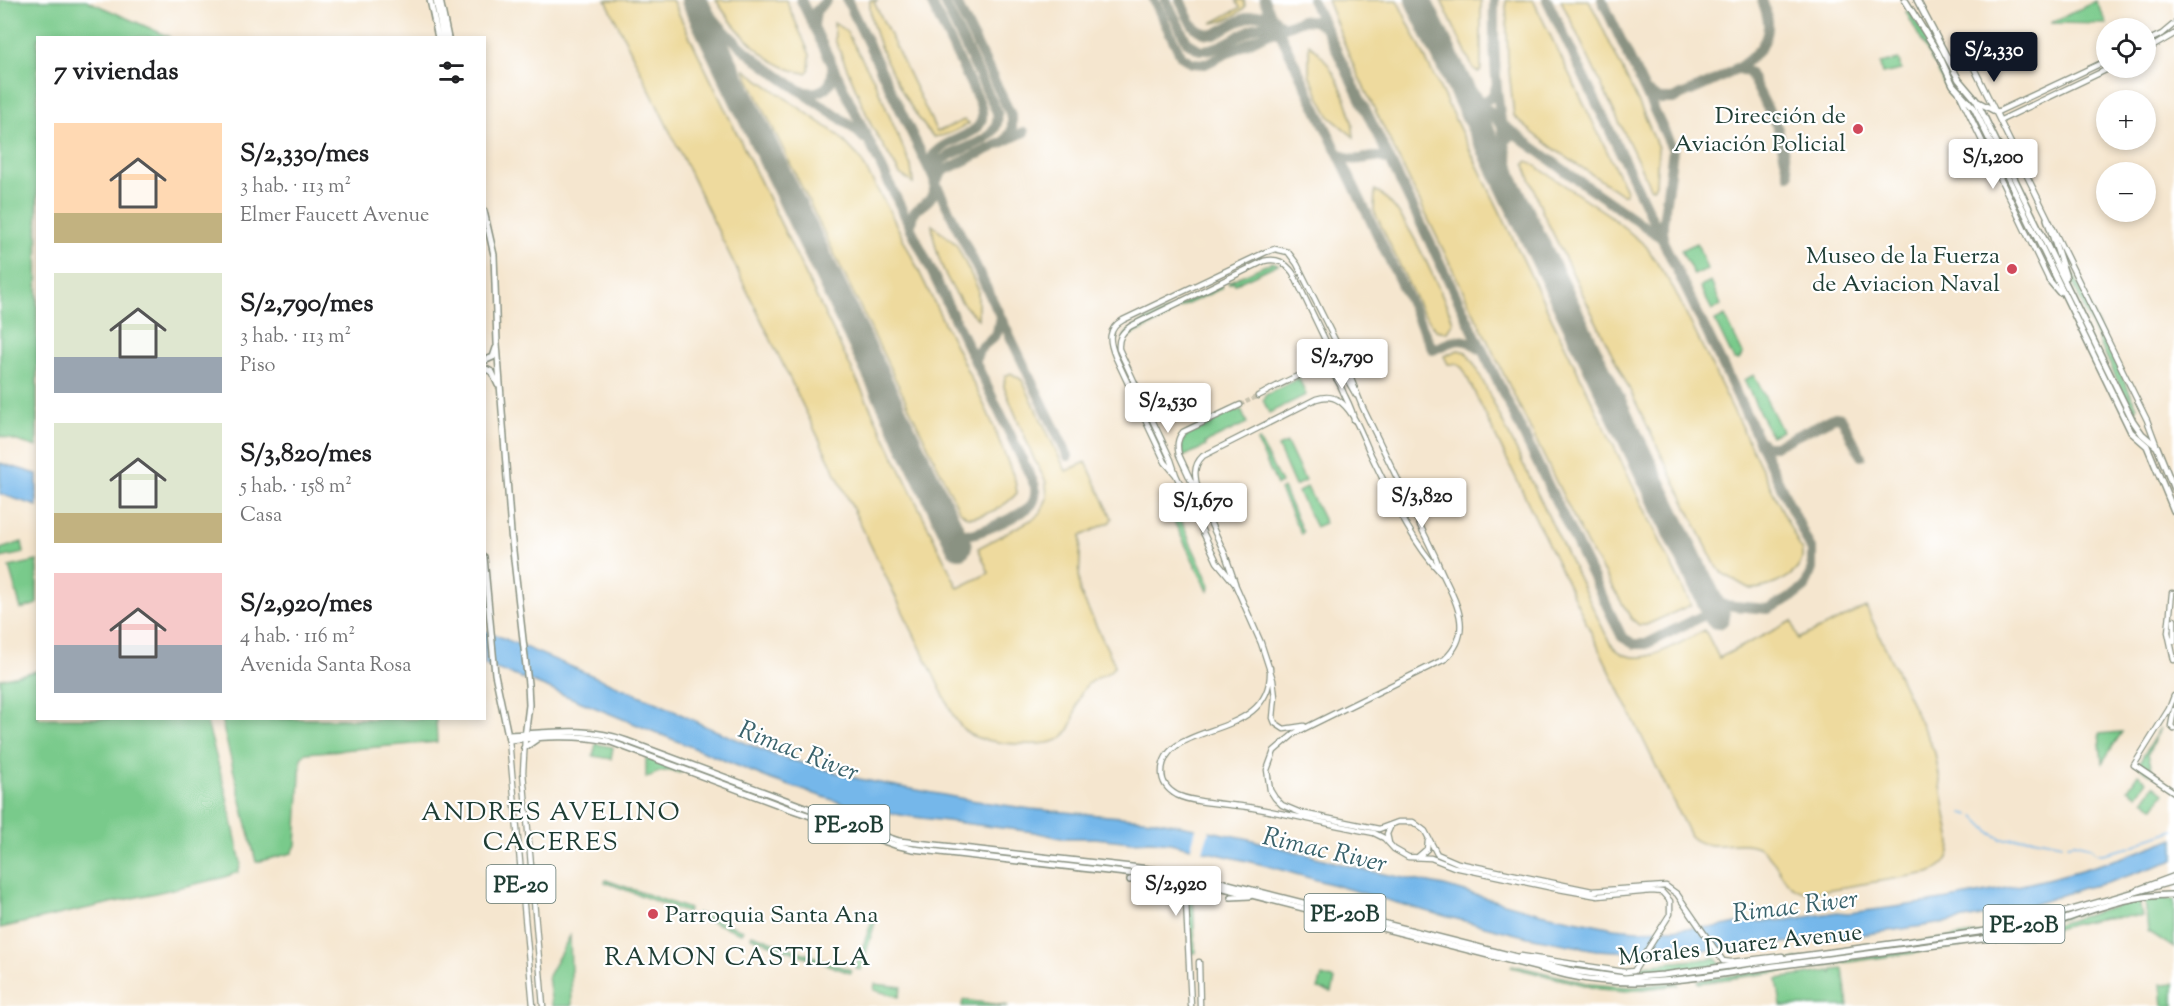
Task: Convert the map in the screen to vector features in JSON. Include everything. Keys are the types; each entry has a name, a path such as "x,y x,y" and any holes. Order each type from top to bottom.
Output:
{"highway":[{"path":"430,0 438,36"},
{"path":"436,0 444,36"},
{"path":"440,0 448,36"},
{"path":"1905,0 1938,53 1953,85 1974,108 2131,432 2147,446 2174,510"},
{"path":"1917,0 1959,80 1978,102 2133,421 2142,434 2157,447 2174,489"},
{"path":"1978,102 1997,112"},
{"path":"2047,219 2072,295"},
{"name":"PE-20","path":"486,220 494,255 497,343 511,533 528,684 525,736"},
{"path":"2049,280 2074,316"},
{"path":"486,360 493,357 497,343"},
{"path":"486,369 495,376 501,392"},
{"name":"PE-20","path":"486,580 495,674 508,737"},
{"path":"524,748 541,735 527,722"},
{"name":"Morales Duarez Avenue","path":"508,737 580,730 619,738 899,841 1195,874 1505,955 1589,975 1624,978 1818,955 2008,928 2174,879"},
{"name":"Morales Duarez Avenue","path":"541,735 588,737 618,744 787,808 895,845 913,849 1152,874 1206,883 1601,982 1632,983 1694,977 2018,934 2132,899 2174,895"},
{"path":"1130,880 1152,874"},
{"path":"1231,897 1258,896"}],"main road":[{"path":"2156,37 2174,24"},
{"path":"2156,45 2174,34"},
{"path":"1972,64 2147,420 2157,447"},
{"path":"1997,112 2096,65"},
{"path":"2080,73 2084,80"},
{"path":"2001,120 2096,74"},
{"path":"1958,90 2049,280"},
{"path":"2042,91 2045,99"},
{"path":"2004,109 2008,117"},
{"path":"1176,475 1165,462 1115,356 1110,340 1111,331 1117,324 1266,252 1279,249 1288,252 1302,274 1336,344 1362,406 1435,556 1440,573"},
{"path":"1235,584 1217,561 1121,353 1120,338 1124,331 1264,261 1280,261 1293,273 1329,348 1362,406"},
{"path":"1258,396 1308,372 1325,370 1333,374 1340,383 1354,420"},
{"path":"1201,504 1194,475 1197,462 1203,456 1323,397 1338,400 1354,420 1398,510 1440,573 1456,602 1462,625 1457,645 1451,653 1438,663 1312,724 1287,739 1271,756 1267,780 1275,798 1282,805 1301,813 1379,829 1402,821 1413,822 1425,831 1437,854 1458,863 1585,890 1605,891 1653,885 1666,886 1677,894 1723,961 1801,954 1818,955"},
{"path":"1240,405 1185,431 1178,438 1179,455 1225,554 1270,668 1275,696 1273,718 1276,725 1287,730 1312,724"},
{"path":"2172,593 2168,632 2174,660"},
{"path":"2174,620 2174,640"},
{"path":"1270,668 1270,681 1264,698 1253,711 1182,742 1169,752 1162,772 1163,781 1175,794 1184,798 1259,809 1374,833 1402,855 1431,858 1454,867 1585,895 1612,896 1657,891 1669,897 1672,905 1670,914 1644,958 1636,969 1629,972 1505,955"},
{"path":"2174,696 2169,709 2134,765 2174,792"},
{"path":"2174,711 2171,726 2174,729"},
{"name":"PE-20","path":"525,736 523,772 543,1006"},
{"name":"PE-20","path":"508,737 533,1006"},
{"path":"512,780 523,772"},
{"path":"1389,843 1388,834 1391,825"},
{"path":"1417,857 1426,849 1428,838"},
{"path":"1185,881 1191,1006"},
{"path":"538,959 540,962 546,962"},
{"path":"1199,962 1200,1006"}],"green space":[{"path":"0,0 86,0 168,36 36,36 36,447 0,436"},
{"path":"2096,1 2104,18 2096,18 2096,24 2051,23"},
{"path":"1909,10 1940,62 1934,64 1906,12"},
{"path":"1899,60 1901,70 1882,74 1880,64"},
{"path":"1943,68 1954,92 1949,95 1938,71"},
{"path":"1697,243 1707,269 1694,275 1681,250"},
{"path":"2059,249 2073,273 2137,407 2134,416 2086,314"},
{"path":"1272,262 1278,264 1235,284 1228,282"},
{"path":"1711,282 1721,305 1712,310 1700,287"},
{"path":"1221,285 1222,288 1175,310 1174,308"},
{"path":"1168,311 1167,318 1123,339 1136,326"},
{"path":"1725,316 1743,354 1739,360 1734,360 1715,321"},
{"path":"1754,375 1782,431 1771,436 1744,380"},
{"path":"1299,378 1306,395 1269,413 1263,400 1264,396"},
{"path":"1235,409 1237,412 1241,410 1247,423 1205,443 1206,446 1183,457 1181,445 1187,433"},
{"path":"1259,440 1281,483 1277,485 1257,442"},
{"path":"1287,443 1305,481 1295,486 1278,447"},
{"path":"1307,487 1325,523 1316,527 1298,492"},
{"path":"1283,488 1303,532 1301,534 1280,490"},
{"path":"1171,494 1210,585 1208,591 1163,499"},
{"path":"22,542 24,553 0,558 0,549"},
{"path":"36,561 36,604 21,609 9,567"},
{"path":"36,671 36,720 206,720 226,793 241,863 238,872 222,878 0,928 0,679"},
{"path":"221,720 436,720 437,742 306,753 301,758 296,845 292,853 256,862"},
{"path":"2160,728 2148,754 2154,776 2142,769 2139,763"},
{"path":"2122,732 2102,763 2099,734"},
{"path":"596,744 613,747 611,759 593,756"},
{"path":"646,758 682,769 680,773 663,771 646,778"},
{"path":"2138,774 2147,781 2137,795 2128,789"},
{"path":"2154,785 2164,793 2154,807 2144,800"},
{"path":"606,880 689,909 687,913 605,882"},
{"path":"1188,884 1193,884 1195,953 1191,953"},
{"path":"2139,892 2142,894 2018,931 1697,976 1697,974 1741,967 2016,928"},
{"path":"2139,900 2142,917 2099,919 2017,939 1699,983 1698,980 2018,936"},
{"path":"2174,900 2174,948 2148,931 2145,901"},
{"path":"697,913 743,930 741,933 696,916"},
{"path":"873,918 876,919 861,970 855,968"},
{"path":"752,934 851,970 850,973 751,937"},
{"path":"570,936 572,1006 552,1006 548,976"},
{"path":"1715,958 1722,966 1633,976 1639,972 1663,969 1639,971 1643,965"},
{"path":"1512,965 1591,984 1634,987 1677,982 1678,985 1627,991 1600,989 1511,967"},
{"path":"1843,969 1848,1006 1781,1006 1777,979 1830,971 1832,973 1833,970"},
{"path":"1322,976 1335,980 1332,992 1318,989"},
{"path":"2174,983 2174,1006 2163,1006 2161,984"},
{"path":"875,984 902,987 899,997 874,990"},
{"path":"963,1000 1009,1006 962,1006"}],"sand":[{"path":"606,0 672,0 958,588 989,573 978,548 1035,518 1041,512 1047,498 1046,482 1004,387 1005,376 1011,373 1022,380 1066,471 1086,462 1112,518 1110,522 1081,536 1080,592 1115,665 1109,672 1089,683 1082,692 1072,725 1064,736 1046,743 1002,743 969,734 954,717"},
{"path":"716,0 786,0 810,55 809,70 806,73 792,70 766,56 733,24"},
{"path":"870,0 878,0 874,2 937,132 964,120 969,123 948,134 934,137 924,126 902,92 883,52 875,32"},
{"path":"1236,0 1244,0 1245,7 1230,18 1212,23 1240,8"},
{"path":"1327,0 1397,0 1691,605 1646,625 1639,625 1631,618 1587,545 1354,67"},
{"path":"1441,0 1481,0 1481,70 1478,72 1473,68"},
{"path":"1506,0 1533,0 1626,190 1625,194 1621,194 1566,157 1514,116 1508,61"},
{"path":"1561,0 1589,0 1658,148 1656,184 1653,188 1650,187"},
{"path":"834,23 846,31 874,80 911,166 913,183 900,174 872,127 835,40"},
{"path":"1309,44 1334,73 1350,112 1354,137 1330,117 1319,96 1309,74"},
{"path":"744,69 838,135 859,157 890,212 988,413 1015,480 1017,493 1001,507 974,517 967,517 959,510"},
{"path":"1528,161 1609,215 1646,246 1674,289 1801,549 1802,558 1799,566 1786,578 1767,587 1750,589 1722,573 1715,564 1542,211 1526,168 1525,164"},
{"path":"1375,190 1398,212 1418,246 1450,313 1453,323 1447,332 1437,331 1421,310 1374,211"},
{"path":"932,225 956,244 978,289 978,319 960,300 946,276 937,251"},
{"path":"1458,350 1466,352 1477,369 1610,643 1620,652 1631,657 1656,654 1705,630 1719,658 1792,621 1798,639 1866,607 1935,753 1951,842 1950,853 1943,865 1929,873 1808,893 1790,885 1771,858 1758,847 1750,844 1706,844 1690,836 1463,369 1458,364 1448,364 1444,356"}],"water":[{"path":"0,463 36,474 36,506 0,494"},
{"path":"486,631 777,756 859,779 1031,809 1154,820 1245,838 1364,870 1444,886 1540,913 1614,928 1638,930 1717,927 1931,902 2014,887 2054,877 2135,853 2174,838 2174,860 2020,909 1937,924 1846,937 1709,950 1631,952 1596,950 1528,937 1429,912 1264,865 1170,843 1061,838 1034,832 906,816 848,805 772,780 530,681 486,665"}],"pier":[{"path":"1197,825 1210,828 1202,854 1190,851"}],"waterway":[{"path":"1963,813 1970,815"},
{"path":"1975,817 1991,833 2001,839 2033,838 2062,844"},
{"path":"2097,853 2102,854 2131,847 2174,830"},
{"path":"2068,844 2075,843 2091,847"}],"taxiway":[{"path":"700,0 711,16 752,56 847,123 864,138"},
{"path":"801,0 1035,486 1034,500 1028,508 982,531 965,533 956,529 946,519"},
{"path":"814,25 816,11 827,0"},
{"path":"847,0 1068,456"},
{"path":"929,170 932,157 939,149 972,132 979,125 982,115 979,101 930,0"},
{"path":"910,228 913,214 933,194 938,164 950,155 987,137 997,122 997,112 943,0"},
{"path":"955,0 1012,117 1012,130 1005,141"},
{"path":"1154,0 1181,56 1192,63 1205,64 1262,36 1302,20 1314,21 1324,27"},
{"path":"1166,0 1187,42 1200,50 1220,46 1258,26 1279,23"},
{"path":"1180,0 1192,24 1207,34 1214,34 1252,16 1268,16 1275,19"},
{"path":"1264,0 1433,350 1462,340 1479,349"},
{"path":"1312,0 1622,637 1634,644 1646,644 1714,610"},
{"path":"1494,0 1495,61 1501,122 1514,180 1532,232"},
{"path":"1547,0 1812,551 1812,569 1805,587 1792,597 1768,609 1723,605 1711,598 1704,589"},
{"path":"1602,0 1673,150 1663,237"},
{"path":"1646,91 1660,99 1673,99 1716,80 1745,63 1757,52 1765,40 1768,24 1762,0"},
{"path":"1431,27 1473,93 1498,121 1660,237"},
{"path":"1736,68 1749,72 1778,129 1789,175"},
{"path":"802,91 814,92 824,89 831,81 832,69"},
{"path":"1464,94 1476,102 1484,101 1492,96 1496,86"},
{"path":"935,183 943,171 1024,132"},
{"path":"1497,162 1498,147 1509,138"},
{"path":"1339,153 1352,159 1377,157 1390,161"},
{"path":"976,364 980,349 997,333 1000,317"},
{"path":"1760,441 1766,446 1775,446 1835,417 1841,418 1861,456"}],"runway":[{"path":"694,0 959,546"},
{"path":"1418,0 1717,616"}],"tunnel":[{"path":"1240,405 1258,396"}],"place":[{"name":"Dirección de Aviación Policial","path":"1858,129"},
{"name":"Museo de la Fuerza de Aviacion Naval","path":"2012,269"},
{"name":"Parroquia Santa Ana","path":"653,914"}],"district":[{"name":"ANDRES AVELINO CACERES","path":"551,826"},
{"name":"RAMON CASTILLA","path":"738,956"}],"water label":[{"name":"Rimac River","path":"799,750"},
{"name":"Rimac River","path":"1325,849"},
{"name":"Rimac River","path":"1795,905"}]}
